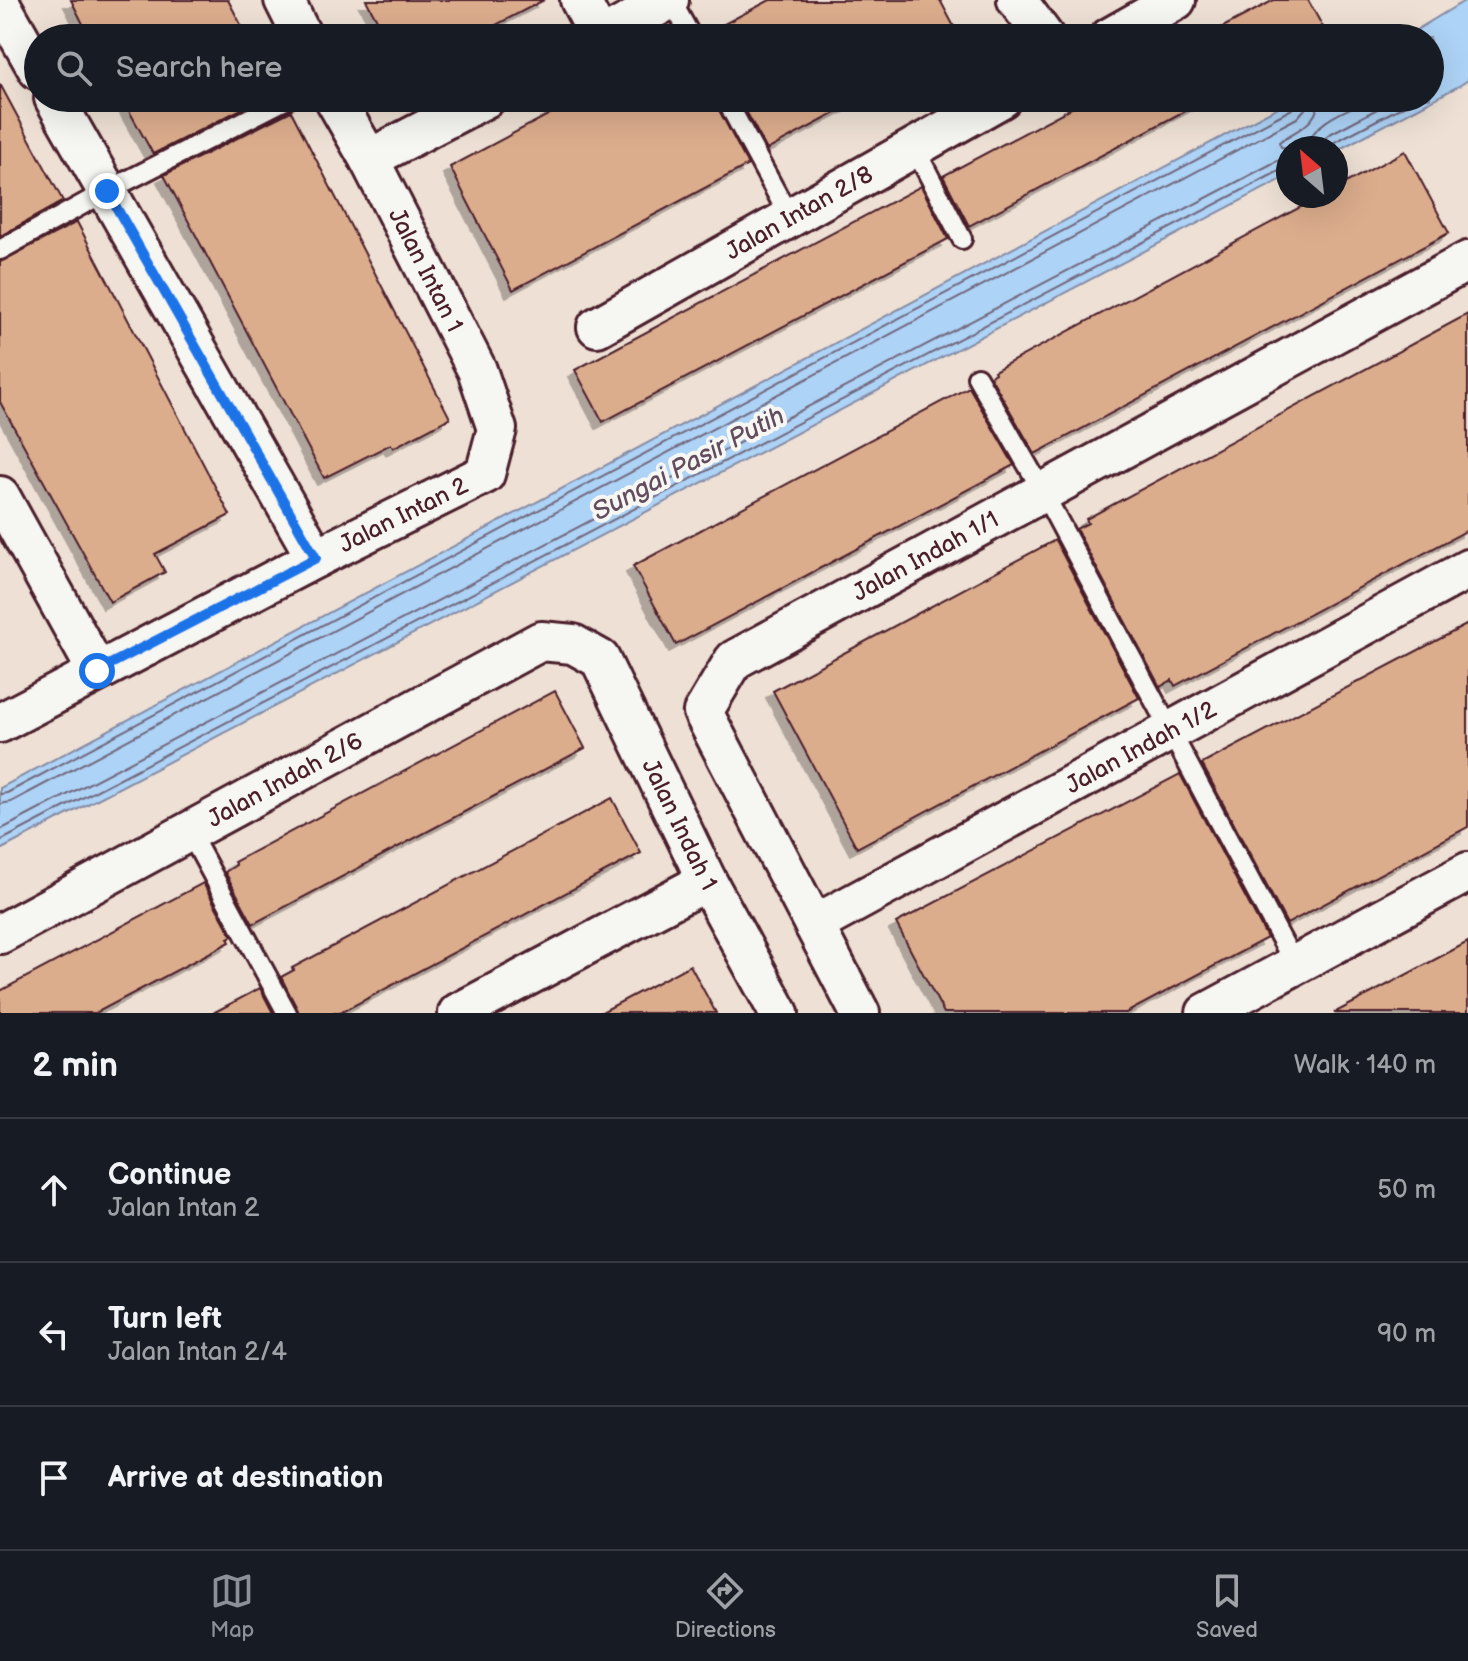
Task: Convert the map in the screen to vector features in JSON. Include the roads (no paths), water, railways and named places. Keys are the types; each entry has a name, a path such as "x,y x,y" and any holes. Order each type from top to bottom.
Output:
{"street":[{"path":"284,0 296,24"},
{"path":"580,0 593,24"},
{"path":"626,24 670,0"},
{"path":"1017,0 1035,24"},
{"path":"1134,24 1176,0"},
{"path":"0,3 24,45"},
{"path":"62,112 316,558"},
{"name":"Jalan Intan 1","path":"342,112 477,370 497,429 492,450"},
{"path":"369,159 459,112"},
{"name":"Jalan Intan 2/8","path":"597,327 977,112"},
{"name":"Jalan Indah 1/1","path":"860,1013 703,712 734,660 1468,261"},
{"name":"Jalan Intan 2","path":"0,723 316,558 485,474 492,450"},
{"path":"0,496 97,671"},
{"name":"Jalan Indah 1/2","path":"814,925 1468,569"},
{"name":"Jalan Indah 2/6","path":"0,934 541,641 573,644"},
{"name":"Jalan Indah 1","path":"573,644 600,659 707,881 779,1013"},
{"path":"1206,1013 1269,998 1295,965 1468,872"},
{"path":"458,1013 707,881"}],"lane":[{"path":"670,0 684,24"},
{"path":"0,250 262,112"},
{"path":"733,112 790,218"},
{"path":"914,147 962,239"},
{"path":"977,377 1043,492 1295,965"},
{"path":"189,831 287,1013"}],"water":[{"path":"1468,0 1468,80 1444,94 1444,24 1426,24"},
{"name":"Sungai Pasir Putih","path":"1269,112 1410,112 1348,145 1348,136 1276,136 1276,182 0,850 0,788"}]}
